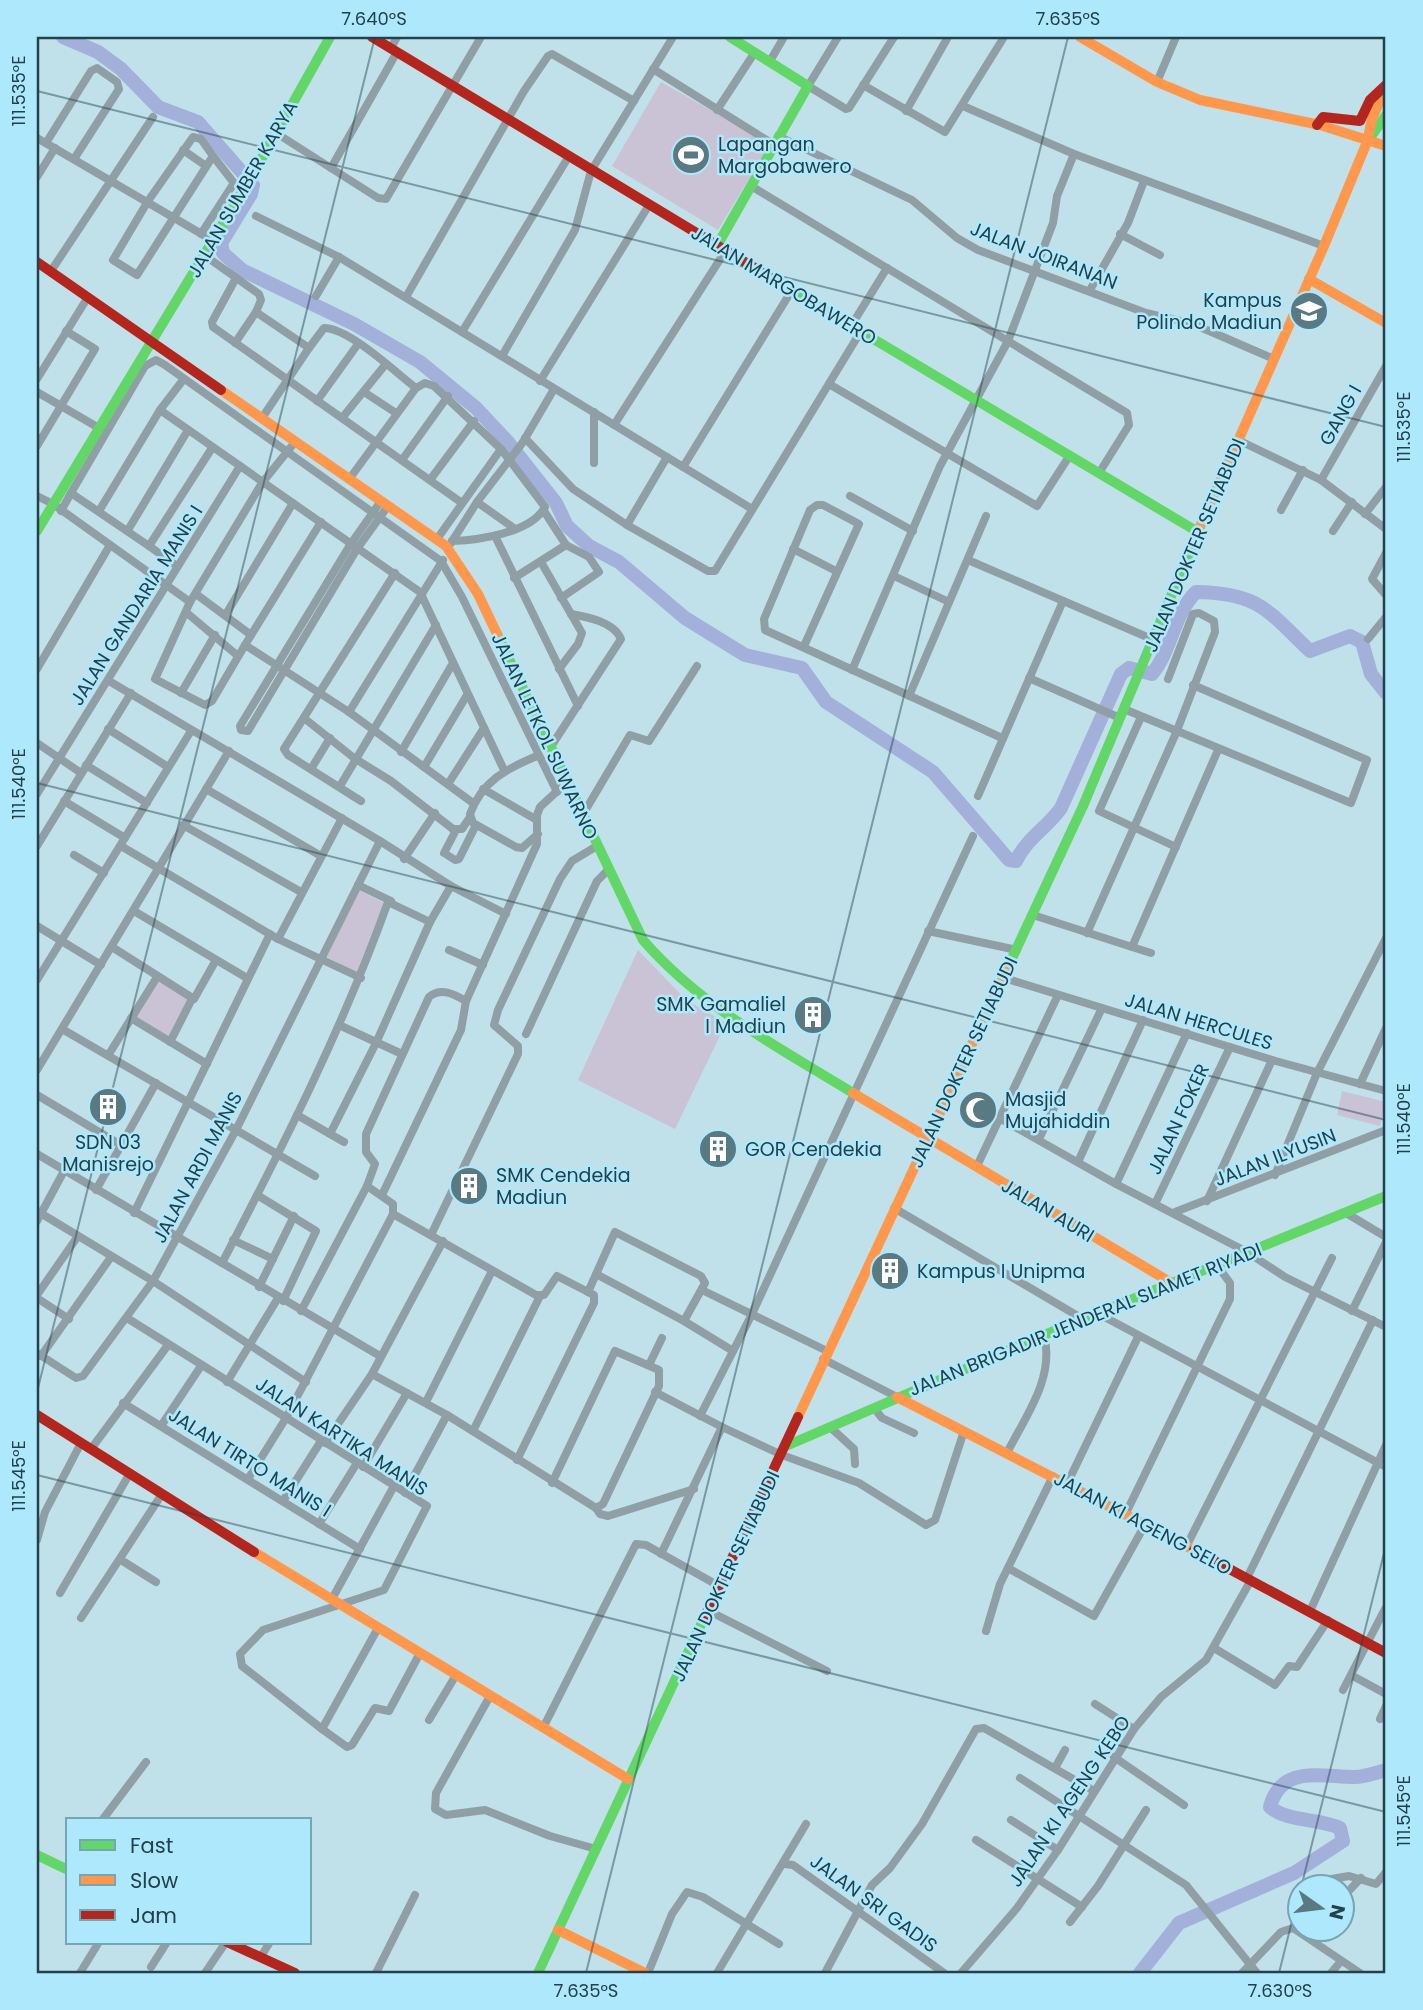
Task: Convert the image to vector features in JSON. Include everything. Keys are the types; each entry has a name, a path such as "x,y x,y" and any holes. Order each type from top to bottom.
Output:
{"main road":[{"name":"JALAN SUMBER KARYA","path":"37,531 57,507 99,428 253,174 330,37"},
{"name":"JALAN MARGOBAWERO","path":"372,37 509,118 591,172 722,247 1198,532"},
{"path":"722,247 775,140 808,86 730,37"},
{"path":"1080,37 1157,82 1200,100 1317,125 1386,146"},
{"path":"1317,125 1323,117 1360,121 1370,100 1386,85"},
{"path":"1367,142 1372,119 1386,85"},
{"path":"1367,142 1386,115"},
{"name":"JALAN DOKTER SETIABUDI","path":"538,1973 1033,915 1118,713 1138,678 1198,532 1367,142"},
{"name":"JALAN LETKOL SUWARNO","path":"37,262 450,547 478,594 643,940 679,982 927,1138"},
{"path":"1309,279 1386,323"},
{"name":"JALAN AURI","path":"927,1138 1170,1282"},
{"name":"JALAN BRIGADIR JENDERAL SLAMET RIYADI","path":"784,1450 897,1397 1170,1282 1386,1196"},
{"name":"JALAN KI AGENG SELO","path":"897,1397 1068,1482 1386,1653"},
{"path":"37,1415 342,1606 628,1779"},
{"path":"37,1855 66,1869"},
{"path":"558,1930 647,1973"},
{"path":"230,1944 295,1973"}],"street":[{"path":"331,168 394,50 397,37"},
{"path":"276,133 384,200 396,187 481,37"},
{"path":"502,356 575,230 591,172 673,37"},
{"path":"770,61 784,37"},
{"path":"838,37 808,86 848,109 894,37"},
{"path":"906,111 948,37"},
{"path":"863,85 944,132 963,106 1004,37"},
{"path":"1157,82 1176,37"},
{"path":"717,110 755,52"},
{"path":"406,297 509,118 551,54 634,101"},
{"path":"46,143 91,71 97,68 117,82 119,89 74,159"},
{"name":"JALAN JOIRANAN","path":"653,69 717,110 775,140 912,200 957,238 978,250 1156,316 1194,324 1274,359"},
{"path":"963,106 1074,154 1324,246"},
{"path":"51,271 153,117"},
{"path":"201,234 234,183 214,156 201,139 195,137 148,201 112,258 135,276 214,156"},
{"path":"37,138 212,240"},
{"path":"37,177 55,148"},
{"path":"183,150 206,166"},
{"path":"852,670 946,454 1007,341 1053,223 1056,197 1074,154"},
{"path":"462,332 569,156"},
{"path":"1090,290 1132,215 1144,181"},
{"path":"751,186 1130,416 1129,425 1099,473"},
{"path":"540,381 649,205"},
{"path":"256,216 340,257 752,509"},
{"path":"1120,234 1160,255"},
{"path":"614,425 722,247"},
{"path":"204,255 259,294 261,300 256,312 236,343"},
{"path":"316,296 340,257"},
{"path":"524,440 573,489 627,525 712,572 718,567 829,384 887,268"},
{"path":"236,278 212,325 462,503"},
{"path":"683,467 792,290"},
{"path":"37,379 88,297"},
{"path":"256,312 309,348"},
{"path":"262,418 309,348 327,328 358,344 416,388"},
{"path":"37,446 95,349 66,331"},
{"path":"317,401 358,344"},
{"path":"57,507 71,493 145,366 156,360 441,561 463,597 537,756 557,792"},
{"path":"342,418 385,365"},
{"name":"GANG I","path":"1321,480 1386,366"},
{"path":"99,511 160,410 183,380"},
{"path":"350,478 416,388 429,384 448,396 511,457 543,503 544,511 566,545 589,557 599,572 561,598"},
{"path":"829,384 1037,506 1070,455"},
{"path":"349,712 477,502 524,440 554,389"},
{"path":"37,392 99,428"},
{"path":"363,392 396,414"},
{"path":"402,460 448,396"},
{"path":"160,410 420,592 504,770"},
{"path":"594,412 594,463"},
{"path":"430,480 474,421"},
{"path":"128,530 188,430"},
{"path":"1238,440 1321,480 1386,528"},
{"path":"295,442 262,483 190,603 155,677 200,704 207,705 321,523"},
{"path":"149,546 212,448"},
{"path":"437,539 501,449"},
{"path":"627,525 667,457"},
{"name":"JALAN GANDARIA MANIS I","path":"37,794 240,466"},
{"path":"1281,510 1303,470"},
{"path":"1365,514 1386,487"},
{"path":"71,493 177,566"},
{"path":"37,496 57,507 190,603"},
{"path":"850,496 913,531"},
{"path":"477,502 515,529"},
{"path":"1333,531 1352,502"},
{"path":"226,614 293,503"},
{"path":"281,668 240,726 243,732 248,731 281,668 354,547 384,504"},
{"path":"804,646 859,524 823,505 817,505 810,510 763,625 765,630 1003,738"},
{"path":"450,547 515,529 544,511"},
{"path":"909,696 986,516"},
{"path":"495,536 578,706"},
{"path":"37,669 110,545"},
{"path":"514,578 566,545"},
{"path":"793,549 836,570"},
{"path":"1386,553 1372,579 1386,595"},
{"path":"968,560 1154,640"},
{"path":"541,562 580,628 581,639 559,669"},
{"path":"362,800 284,752 395,573"},
{"path":"894,576 949,602"},
{"path":"196,594 251,635"},
{"path":"978,796 1063,601"},
{"path":"187,613 238,656"},
{"path":"1087,933 1176,733 1216,627 1214,621 1199,613 1191,617 1168,679"},
{"path":"550,748 621,639 613,628 593,618 571,614"},
{"path":"1368,639 1386,617"},
{"path":"340,786 354,758 373,733 436,625"},
{"path":"181,693 215,635"},
{"path":"245,645 349,712 373,733 474,803"},
{"path":"401,752 453,663"},
{"path":"583,816 630,735 649,741 697,666"},
{"path":"1029,678 1098,708 1141,717 1351,803 1367,760 1193,685"},
{"path":"109,681 342,818 404,859 506,914"},
{"path":"37,846 131,693"},
{"path":"424,767 467,695"},
{"path":"1141,717 1099,811 1176,847"},
{"path":"304,718 354,758 453,829 462,829 473,821"},
{"path":"448,784 484,728"},
{"path":"108,729 169,767"},
{"path":"37,980 191,731"},
{"path":"311,769 330,738"},
{"path":"37,743 58,758 147,803"},
{"path":"1132,947 1218,750"},
{"path":"37,1070 229,751"},
{"path":"453,829 444,853 455,860 459,859 473,821 474,803 483,789 504,770 537,756"},
{"path":"382,1195 461,1030 466,1002 537,844 540,807 567,782"},
{"path":"206,789 321,856"},
{"path":"483,789 537,820"},
{"path":"64,801 160,867 274,937 361,978"},
{"path":"404,859 435,814"},
{"path":"134,1213 247,978 301,892 342,818"},
{"path":"473,821 516,847 522,848 538,834"},
{"path":"183,825 301,892"},
{"path":"700,1416 752,1314 973,836"},
{"name":"JALAN ARDI MANIS","path":"39,1355 80,1378 153,1281 236,1130 380,841"},
{"path":"431,1235 518,1054 517,1046 494,1025 498,1010 560,879 572,861 597,846"},
{"path":"74,855 104,873"},
{"path":"526,1034 597,881 608,870"},
{"path":"358,885 430,922"},
{"path":"330,1134 376,1043 430,922 451,886"},
{"path":"222,1263 278,1156 340,1025 391,901"},
{"path":"134,911 247,978"},
{"path":"1033,915 1151,953"},
{"path":"37,926 101,965"},
{"path":"928,931 1017,950"},
{"path":"1275,1175 1317,1073 1386,938"},
{"path":"112,947 192,999"},
{"path":"449,950 483,965"},
{"path":"170,1042 216,960"},
{"path":"108,1054 157,978"},
{"name":"JALAN HERCULES","path":"1004,978 1272,1060 1386,1091"},
{"path":"301,1311 367,1186 375,1164 366,1152 366,1134 429,997 450,992 466,1002"},
{"path":"977,1166 1002,1119 1058,995"},
{"path":"1039,1139 1102,1008"},
{"path":"131,1018 207,1064"},
{"path":"1078,1162 1143,1020"},
{"path":"340,1025 402,1054"},
{"path":"1360,1084 1383,1042 1386,1028"},
{"path":"62,1029 316,1176"},
{"path":"1116,1184 1187,1033"},
{"name":"JALAN FOKER","path":"1155,1204 1230,1047"},
{"path":"1207,1201 1272,1060"},
{"path":"96,1190 156,1083"},
{"path":"37,1095 121,1145"},
{"path":"297,1115 344,1142"},
{"path":"1002,1119 1314,1291 1386,1325"},
{"name":"JALAN ILYUSIN","path":"1175,1212 1386,1130"},
{"path":"37,1154 380,1356"},
{"path":"64,1171 38,1215 153,1281 306,1382"},
{"path":"248,1479 286,1418 334,1331 393,1214 393,1204 367,1186"},
{"path":"227,1382 280,1299 316,1231 257,1195"},
{"path":"894,1208 1083,1319"},
{"path":"1346,1213 1386,1239 1352,1311"},
{"path":"393,1214 540,1296"},
{"path":"259,1287 294,1216"},
{"path":"588,1292 615,1232 701,1276 705,1283 684,1321"},
{"path":"69,1319 37,1296 78,1236"},
{"path":"233,1240 273,1259"},
{"path":"283,1501 372,1374 443,1241"},
{"path":"39,1355 69,1319 111,1257"},
{"path":"1186,1547 1258,1399 1332,1258"},
{"path":"1126,1513 1232,1294 1230,1283 1216,1264"},
{"path":"426,1402 492,1271"},
{"path":"596,1274 684,1321 733,1351"},
{"path":"473,1432 540,1296 557,1276 594,1295 594,1303 517,1460"},
{"path":"702,1290 752,1314 897,1397"},
{"path":"1097,1313 1382,1465"},
{"name":"JALAN KARTIKA MANIS","path":"127,1318 427,1506 384,1590 342,1606"},
{"name":"JALAN KI AGENG KEBO","path":"961,1973 1017,1908 1058,1850 1134,1729 1161,1697 1199,1667 1214,1648 1373,1320"},
{"path":"1007,1453 1047,1370 1049,1353 1044,1335"},
{"path":"1068,1482 1138,1337"},
{"path":"649,1365 662,1338"},
{"path":"37,1540 45,1512 86,1446 168,1345"},
{"path":"552,1483 615,1351 649,1365 661,1373 656,1392 603,1504 596,1508"},
{"path":"162,1426 201,1366"},
{"path":"372,1374 426,1402 596,1508 600,1514 608,1516 694,1489"},
{"path":"656,1392 722,1427 784,1450 859,1483 914,1519 929,1525 935,1520 964,1432"},
{"path":"319,1524 407,1393"},
{"name":"JALAN TIRTO MANIS I","path":"123,1403 360,1549"},
{"path":"874,1408 882,1418 914,1433"},
{"path":"405,1493 447,1415"},
{"path":"661,1554 722,1427"},
{"path":"830,1427 854,1449 855,1464"},
{"path":"1310,1611 1382,1465 1386,1445"},
{"path":"60,1593 130,1473"},
{"path":"986,1631 1000,1584 1053,1476"},
{"path":"332,1599 394,1486"},
{"path":"81,1618 162,1494"},
{"path":"1008,1568 1094,1616 1146,1524"},
{"path":"543,1728 635,1544 642,1543 719,1586"},
{"path":"121,1560 156,1582"},
{"path":"342,1606 263,1630 246,1646 239,1658 242,1666 321,1729 349,1747 375,1708 389,1711 420,1653"},
{"path":"1343,1690 1386,1607"},
{"path":"709,1611 827,1671"},
{"path":"1214,1648 1275,1685 1289,1666 1296,1668 1299,1665 1328,1620"},
{"path":"321,1729 378,1628"},
{"path":"429,1720 456,1675"},
{"path":"1351,1675 1386,1694"},
{"path":"490,1696 436,1793 435,1809 446,1815 485,1810 550,1836 596,1849"},
{"path":"1095,1704 1134,1729"},
{"path":"1380,1719 1386,1706"},
{"path":"825,1973 872,1885 890,1868 922,1824 976,1729 984,1728 1094,1791"},
{"path":"1055,1768 1065,1750"},
{"path":"1114,1757 1184,1805"},
{"path":"104,1818 146,1762"},
{"path":"1020,1778 1126,1843 1186,1885 1257,1973"},
{"path":"1070,1922 1146,1810"},
{"path":"1011,1820 1058,1850"},
{"path":"718,1973 806,1824"},
{"path":"976,1840 1082,1906"},
{"name":"JALAN SRI GADIS","path":"784,1864 793,1865 944,1973"},
{"path":"1356,1877 1376,1884 1386,1872"},
{"path":"1356,1883 1361,1878"},
{"path":"647,1973 672,1914 687,1892 703,1897 779,1944"},
{"path":"376,1973 415,1895"},
{"path":"1242,1973 1286,1930"},
{"path":"80,1973 98,1944"},
{"path":"151,1967 166,1944"},
{"path":"205,1973 225,1944"},
{"path":"260,1958 269,1944"},
{"path":"1317,1944 1360,1973"},
{"path":"1331,1973 1341,1961"}],"shaded area":[{"name":"Lapangan Margobawero","path":"661,82 770,144 718,230 612,166"},
{"path":"359,890 386,904 360,974 327,957"},
{"path":"638,950 686,1000 726,1023 675,1129 578,1080"},
{"path":"158,980 189,1000 169,1039 135,1019"},
{"path":"1342,1091 1386,1102 1380,1126 1337,1115"}],"waterway":[{"path":"63,37 98,52 121,69 158,107 198,122 253,185 251,194 221,243 223,253 242,270 354,324 420,362 476,408 508,442 556,503 567,526 589,546 619,562 685,618 745,655 802,668 826,702 933,772 1009,860 1016,861 1061,808 1121,674 1129,668 1152,674 1159,665 1182,611 1196,592 1234,596 1260,606 1310,651 1350,636 1362,642 1371,674 1386,693"},
{"path":"1140,1973 1179,1923 1294,1873 1343,1841 1340,1828 1294,1818 1270,1807 1275,1793 1283,1784 1304,1776 1358,1777 1386,1770"}],"traffic: fast":[{"path":"37,531 253,174 330,37"},
{"path":"718,244 808,86 730,37"},
{"path":"1368,141 1386,115"},
{"path":"786,287 1198,532"},
{"path":"1007,969 1083,806 1200,527"},
{"path":"497,634 643,940 666,964 715,1006 853,1093"},
{"path":"786,1446 1044,1335 1386,1196"},
{"path":"538,1973 705,1616"},
{"path":"37,1855 66,1869"}],"traffic: slow":[{"path":"1080,37 1157,82 1200,100 1320,125 1386,146"},
{"path":"1200,527 1324,246 1367,142 1372,119 1385,88"},
{"path":"1309,279 1386,323"},
{"path":"221,390 446,546 478,594 497,634"},
{"path":"798,1417 1007,969"},
{"path":"853,1093 1170,1282"},
{"path":"897,1397 1194,1550"},
{"path":"254,1552 628,1779"},
{"path":"558,1930 645,1973"}],"traffic: jam":[{"path":"372,37 786,287"},
{"path":"1317,125 1323,117 1360,121 1370,100 1386,85"},
{"path":"37,262 221,390"},
{"path":"37,1415 254,1552"},
{"path":"705,1616 798,1417"},
{"path":"1194,1550 1386,1653"},
{"path":"231,1944 295,1973"}],"place":[{"name":"Lapangan Margobawero","path":"691,155"},
{"name":"Kampus Polindo Madiun","path":"1309,311"},
{"name":"SMK Gamaliel I Madiun","path":"813,1015"},
{"name":"SDN 03 Manisrejo","path":"108,1107"},
{"name":"Masjid Mujahiddin","path":"978,1110"},
{"name":"GOR Cendekia","path":"718,1149"},
{"name":"SMK Cendekia Madiun","path":"469,1186"},
{"name":"Kampus I Unipma","path":"890,1271"}]}
